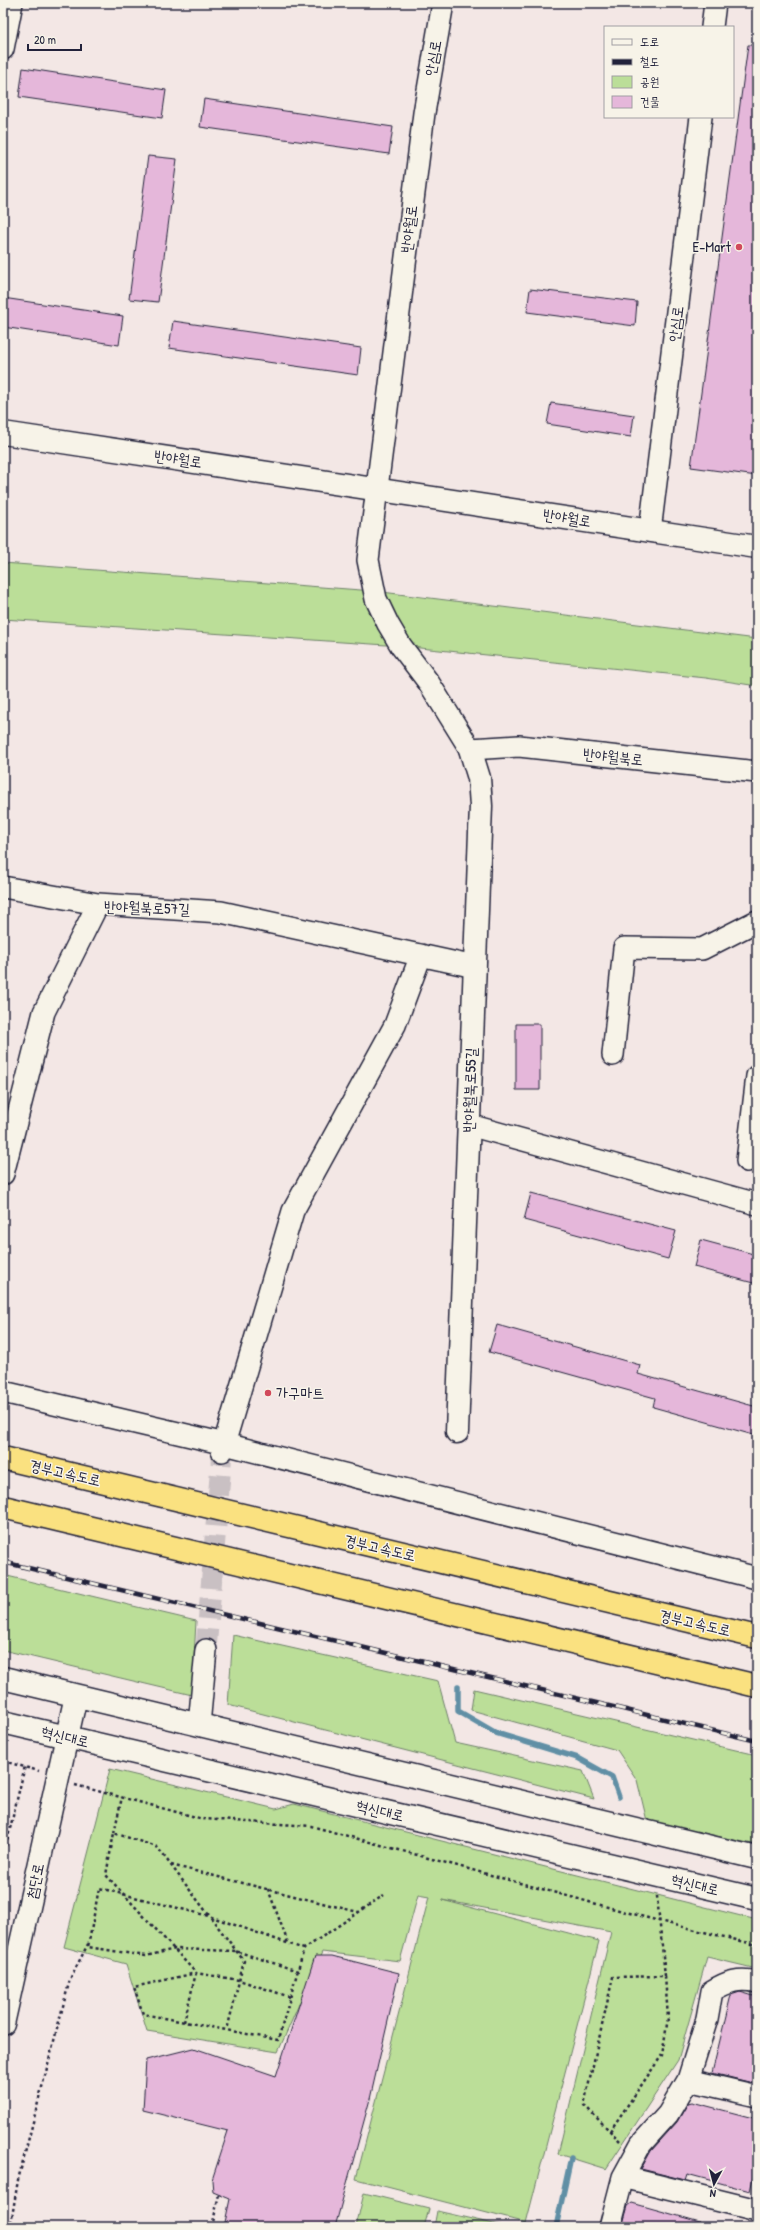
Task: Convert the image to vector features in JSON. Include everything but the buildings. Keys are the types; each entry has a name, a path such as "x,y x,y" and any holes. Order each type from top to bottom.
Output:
{"highway":[{"name":"경부고속도로","path":"3,1458 757,1637"},
{"path":"3,1507 757,1686"}],"main road":[{"name":"반야월로","path":"3,433 757,547"},
{"name":"반야월북로55길","path":"457,1432 481,806 479,778 470,749"},
{"path":"3,1678 757,1858"},
{"name":"첨단로","path":"3,2024 76,1696"},
{"name":"혁신대로","path":"3,1722 757,1899"}],"street":[{"path":"3,49 12,3"},
{"name":"안심로","path":"424,113 443,3"},
{"path":"712,26 715,3"},
{"name":"반야월로","path":"424,113 368,560 376,599 401,646 429,683 470,749"},
{"name":"안심로","path":"650,532 701,118"},
{"name":"반야월북로","path":"470,749 519,746 757,772"},
{"path":"3,886 98,904"},
{"name":"반야월북로57길","path":"3,1174 44,1012 98,904 221,912 475,967"},
{"path":"613,1055 624,948 702,949 757,921"},
{"path":"224,1447 293,1211 395,1026 420,955"},
{"path":"747,1161 757,1076"},
{"path":"469,1125 757,1204"},
{"path":"3,1392 757,1578"},
{"path":"199,1725 206,1650"},
{"path":"610,2227 623,2176 641,2144 668,2114 688,2080 707,2020 712,1991 729,1981 748,1980 757,1982"},
{"path":"688,2080 757,2096"},
{"path":"623,2176 757,2210"},
{"path":"756,2227 757,2222"}],"path":[{"path":"3,1761 57,1777 62,1781 203,1819 311,1826 659,1921 757,1945"},
{"path":"3,1858 24,1766"},
{"path":"122,1797 106,1875 196,1973"},
{"path":"114,1833 157,1847 244,1961 227,2030"},
{"path":"170,1865 359,1912"},
{"path":"610,2131 662,2055 668,2018 656,1876"},
{"path":"298,1971 236,1951 174,1949 146,1956 88,1947 99,1888 209,1916 304,1949"},
{"path":"268,1889 288,1943"},
{"path":"290,1997 239,1980 196,1973 134,1987 143,2014 278,2040 304,1949 384,1895"},
{"path":"14,2227 11,2223 20,2172 70,1979 89,1942"},
{"path":"184,2022 196,1973"},
{"path":"635,2156 584,2105 613,1977 665,1976"},
{"path":"212,2227 219,2194"}],"green space":[{"path":"3,563 374,591 757,639 757,686 706,678 401,646 3,619"},
{"path":"3,1575 196,1621 192,1695 3,1650"},
{"path":"233,1635 438,1681 455,1743 583,1771 594,1799 228,1705"},
{"path":"474,1689 757,1755 757,1845 647,1821 637,1780 617,1750 471,1710"},
{"path":"110,1769 276,1809 294,1804 757,1920 757,1969 707,1957 678,2060 606,2169 558,2154 611,1932 442,1900 599,1941 526,2223 356,2179 429,1897 418,1895 400,1961 322,1952 278,2052 147,2031 126,1964 64,1947"},
{"path":"364,2193 429,2209 424,2227 356,2227"},
{"path":"437,2211 507,2227 434,2227"}],"waterway":[{"path":"458,1686 458,1711 496,1733 578,1758 612,1777 619,1797"},
{"path":"556,2227 571,2158"}],"tunnel":[{"path":"206,1650 222,1451"}],"railway":[{"path":"3,1562 757,1741"}],"place":[{"name":"E-Mart","path":"739,247"},
{"name":"가구마트","path":"268,1393"}]}
